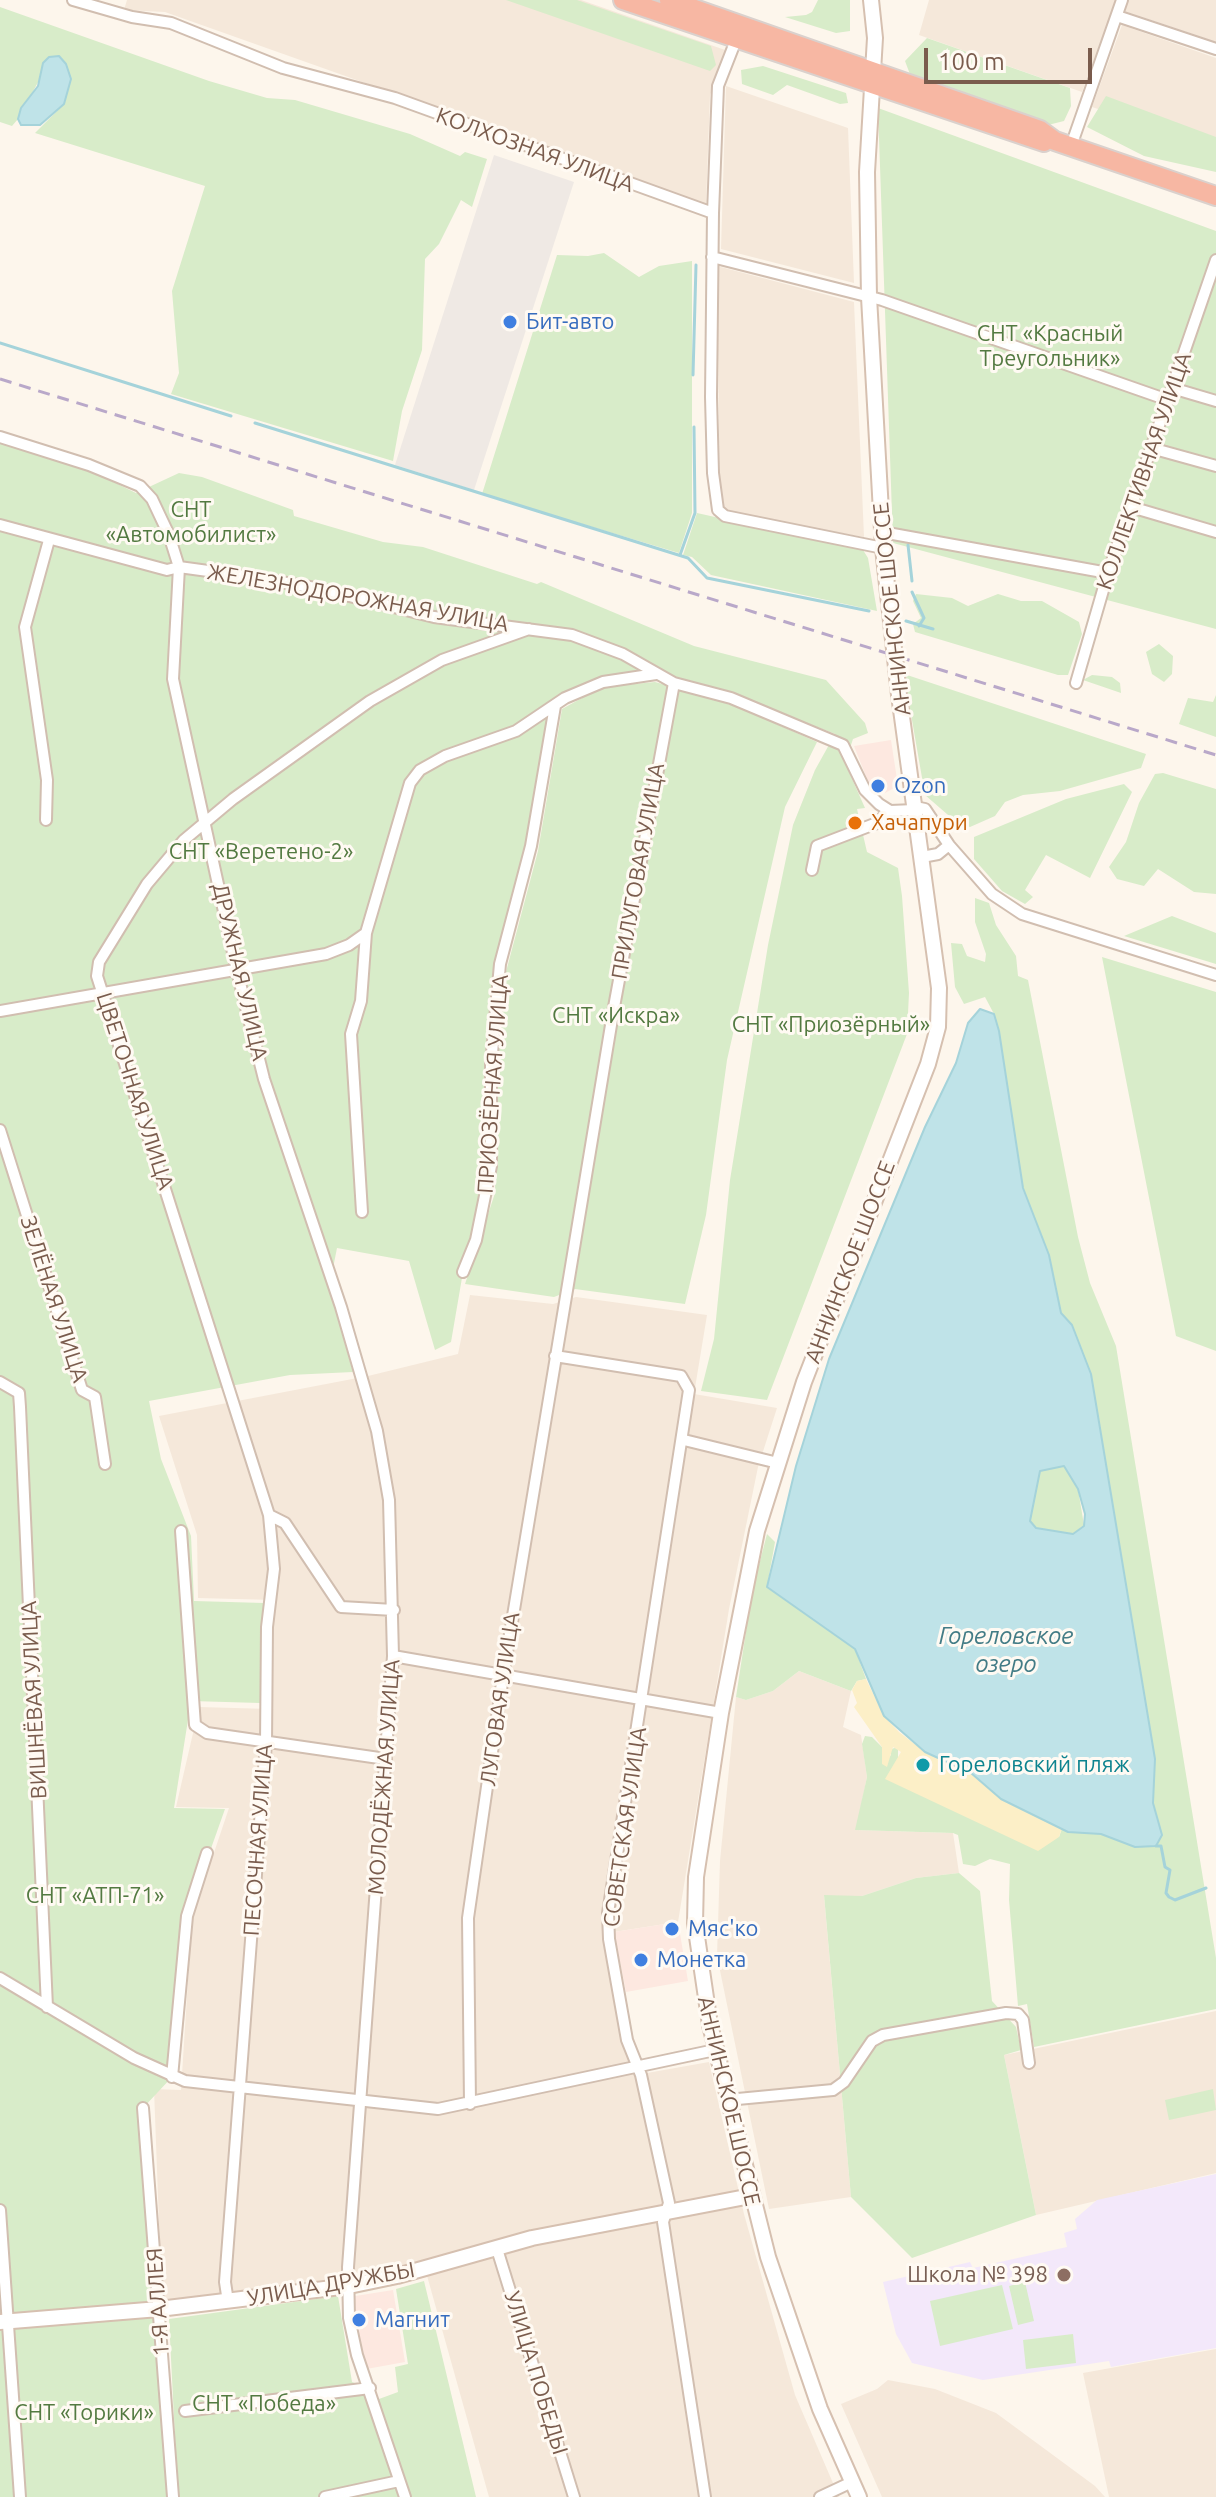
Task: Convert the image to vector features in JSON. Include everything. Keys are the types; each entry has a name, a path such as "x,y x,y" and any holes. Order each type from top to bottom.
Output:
{"highway":[{"path":"623,0 736,40 1040,130 1063,144 1216,196"},
{"path":"669,0 872,78"}],"main road":[{"name":"АННИНСКОЕ ШОССЕ","path":"859,2497 794,2337 751,2196 715,2050 698,1959 695,1923 696,1877 721,1713 757,1531 804,1382 928,1064 938,1027 939,988 883,548 869,297 867,172 875,38 871,0"},
{"name":"УЛИЦА ДРУЖБЫ","path":"3,2322 228,2302 349,2286 532,2238 751,2196"}],"street":[{"name":"КОЛХОЗНАЯ УЛИЦА","path":"73,0 132,17 171,23 283,68 395,98 713,213"},
{"path":"1063,144 1122,0"},
{"path":"1117,16 1216,49"},
{"path":"736,40 718,86 713,213 713,458 718,510 725,516 883,548"},
{"path":"712,257 869,297 1168,400"},
{"name":"КОЛЛЕКТИВНАЯ УЛИЦА","path":"1076,683 1108,573 1216,260"},
{"path":"1172,388 1216,401"},
{"path":"0,437 89,465 140,486 152,499 169,535 179,567"},
{"path":"1151,448 1216,466"},
{"path":"1131,507 1216,532"},
{"name":"ЖЕЛЕЗНОДОРОЖНАЯ УЛИЦА","path":"0,525 167,570 179,567 321,589 434,617 529,629 585,640 623,654 674,683 731,698 843,745 865,790 890,811"},
{"path":"882,532 1108,573"},
{"path":"46,820 47,780 25,627 49,540"},
{"name":"ДРУЖНАЯ УЛИЦА","path":"179,567 173,679 264,1079 330,1276"},
{"name":"ЦВЕТОЧНАЯ УЛИЦА","path":"229,1384 102,993 97,976 99,962 147,884 184,840 271,769 370,701 442,660 529,629"},
{"path":"362,1212 351,1034 361,1001 366,933 410,783 420,770 445,756 516,731 555,706 603,682 656,674"},
{"name":"ПРИЛУГОВАЯ УЛИЦА","path":"566,1296 614,1007 674,683"},
{"name":"ПРИОЗЁРНАЯ УЛИЦА","path":"463,1272 476,1240 491,1166 491,1064 500,964 531,846 555,706"},
{"path":"812,870 817,846 877,823 890,811 925,809 949,845 992,894 1022,914 1216,975"},
{"path":"922,857 938,854 949,845"},
{"path":"0,1011 326,954 349,945 366,933"},
{"name":"ЗЕЛЁНАЯ УЛИЦА","path":"0,1130 82,1390 95,1397 105,1464"},
{"name":"МОЛОДЁЖНАЯ УЛИЦА","path":"330,1276 377,1431 389,1500 393,1656 360,2101 349,2318 357,2355 405,2497"},
{"name":"ЛУГОВАЯ УЛИЦА","path":"470,2104 468,1918 503,1676 566,1296"},
{"name":"СОВЕТСКАЯ УЛИЦА","path":"555,1356 681,1376 689,1390 684,1440 608,1913 609,1939 627,2040 639,2068 669,2203 663,2222 705,2497"},
{"name":"ВИШНЁВАЯ УЛИЦА","path":"0,1382 10,1385 19,1393 47,2007"},
{"name":"ПЕСОЧНАЯ УЛИЦА","path":"228,2302 225,2282 266,1743 267,1627 274,1569 269,1515 229,1384"},
{"path":"684,1440 778,1463"},
{"path":"269,1515 285,1523 341,1607 394,1610"},
{"path":"181,1531 195,1725 207,1733 386,1759"},
{"path":"393,1656 721,1713"},
{"path":"172,2077 187,1916 207,1853"},
{"path":"0,1978 172,2077 438,2109 715,2050"},
{"path":"727,2100 833,2090 844,2082 872,2041 883,2035 1006,2013 1018,2014 1023,2020 1029,2063"},
{"name":"1-Я АЛЛЕЯ","path":"143,2108 173,2497"},
{"path":"0,2210 3,2322 20,2497"},
{"name":"УЛИЦА ПОБЕДЫ","path":"497,2249 574,2497"},
{"path":"185,2411 370,2388"},
{"path":"325,2497 399,2481"},
{"path":"820,2497 852,2482"}],"shaded area":[{"path":"127,0 581,0 728,51 710,95 706,204 165,12 124,10"},
{"path":"929,0 1116,0 1082,92 919,35"},
{"path":"1128,0 1216,0 1216,42 1124,11"},
{"path":"1122,25 1216,58 1216,148 1092,107"},
{"path":"726,86 848,128 854,283 721,249"},
{"name":"Бит-авто","path":"494,155 574,182 474,490 395,465"},
{"path":"717,266 854,302 864,537 720,511"},
{"path":"891,740 898,786 885,793 871,789 854,746"},
{"path":"470,1295 553,1304 576,1297 707,1315 694,1394 777,1408 758,1467 729,1609 678,1922 614,1932 635,2046 647,2073 709,2062 744,2214 795,2395 839,2497 489,2497 424,2265 162,2304 154,2089 181,2090 192,1918 229,1808 176,1807 199,1707 270,1709 275,1600 198,1598 197,1535 159,1416 368,1376 458,1354"},
{"path":"799,1671 851,1691 843,1727 861,1735 867,1777 856,1830 953,1833 959,1873 916,1878 862,1896 824,1896 851,2197 769,2209 717,1956 720,1861 736,1697 746,1700 773,1691"},
{"path":"678,1922 688,1981 626,1992 614,1932"},
{"path":"1216,2011 1216,2173 1036,2215 1004,2055"},
{"name":"Школа № 398","path":"1216,2174 1216,2348 1111,2367 1109,2361 983,2380 912,2363 896,2334 883,2282 970,2262 973,2268 1067,2247 1064,2233 1077,2229 1075,2219 1097,2200"},
{"path":"393,2290 405,2362 361,2370 349,2297"},
{"path":"1216,2349 1216,2497 1109,2497 1083,2373"},
{"path":"888,2380 935,2389 996,2413 1095,2486 1105,2497 882,2497 841,2404 877,2389"}],"green space":[{"path":"506,0 577,0 711,46 716,65 710,71"},
{"path":"818,0 850,0 850,31 836,33 785,17 812,12"},
{"path":"0,7 209,81 267,98 295,100 410,134 460,156 465,152 487,159 472,207 461,200 439,244 425,259 422,350 402,411 393,461 171,394 179,373 172,291 205,186 35,133 64,104 43,73 12,126 0,122"},
{"path":"927,38 1070,88 1071,106 1064,121 1048,125 911,77 905,61"},
{"path":"763,66 846,93 848,103 840,104 787,85 773,95 742,84 741,70"},
{"path":"1106,96 1216,137 1216,172 1144,156 1087,127"},
{"name":"СНТ «Красный Треугольник»","path":"878,108 1216,231 1216,629 893,543"},
{"path":"604,253 639,277 659,266 692,261 692,513 679,553 482,494 557,255"},
{"path":"0,443 95,473 136,493 179,473 202,477 293,510 294,516 383,542 423,547 537,584 541,582 694,646 826,680 865,723 868,733 853,739 845,763 865,808 857,809 867,852 898,868 902,896 909,993 907,1034 767,1400 701,1391 714,1339 730,1180 768,945 793,825 815,770 835,734 726,691 670,676 631,653 590,636 540,624 531,628 572,635 656,674 603,682 555,706 531,846 500,964 491,1166 463,1272 451,1342 435,1350 409,1261 337,1248 329,1288 353,1372 290,1375 149,1401 161,1459 191,1536 194,1601 264,1603 260,1703 191,1701 174,1808 225,1809 187,1916 172,2077 143,2108 173,2497 0,2497 0,525 60,539 0,520"},
{"path":"697,513 863,550 868,558 877,611 711,575 692,557 683,555"},
{"path":"916,594 952,598 968,606 998,594 1021,601 1042,601 1079,622 1082,634 1068,675 1058,675 915,632 913,624 921,618 913,601"},
{"path":"1159,644 1173,656 1172,674 1164,682 1152,674 1146,652"},
{"path":"904,674 1146,754 1141,768 1060,791 1023,795 1005,802 995,816 970,827 955,821 925,795"},
{"path":"1092,675 1112,677 1120,683 1121,693 1083,680"},
{"name":"СНТ «Искра»","path":"655,682 727,702 817,742 785,807 727,1060 706,1215 685,1304 575,1289 554,1297 465,1284 495,1193 498,1002 538,851 562,709 602,687"},
{"path":"1216,695 1216,737 1179,724 1188,698 1213,702"},
{"path":"1163,773 1216,789 1216,894 1194,892 1158,869 1144,886 1117,879 1109,867 1126,842 1139,803 1155,774"},
{"path":"1124,784 1132,792 1090,878 1046,855 1025,890 1033,897 1025,904 1002,891 974,859 974,837 1066,799"},
{"path":"975,898 989,903 996,925 1016,956 1018,976 1028,980 1078,1237 1090,1283 1116,1346 1216,1958 1216,2009 1034,2047 1027,2004 1018,2006 1009,1900 1010,1864 990,1859 975,1866 963,1864 958,1835 953,1833 855,1830 867,1777 862,1744 865,1736 872,1737 882,1747 882,1763 891,1755 891,1749 898,1747 898,1757 1059,1837 1062,1828 1101,1834 1143,1847 1162,1835 1153,1803 1155,1759 1101,1435 1072,1325 1061,1313 1049,1255 1023,1188 994,1014 985,997 964,1004 955,987 951,943 962,944 967,956 985,962 986,954 975,922"},
{"path":"1172,916 1216,933 1216,964 1124,936"},
{"path":"1102,957 1216,992 1216,1351 1176,1336"},
{"path":"1064,1466 1078,1489 1084,1525 1073,1534 1036,1528 1030,1521 1040,1471"},
{"path":"767,1534 775,1542 767,1587 855,1649 866,1679 857,1681 851,1691 799,1671 773,1691 746,1700 736,1697 752,1592"},
{"path":"959,1873 980,1891 992,2001 1016,2027 1021,2050 1004,2055 1036,2215 912,2258 851,2197 824,1895 862,1896 916,1878"},
{"path":"1213,2089 1216,2110 1169,2120 1165,2100"},
{"name":"СНТ «Победа»","path":"424,2281 476,2497 178,2497 169,2319 338,2296 352,2382 370,2388 379,2399 398,2392 395,2367 408,2364 396,2289"},
{"path":"1025,2282 1034,2321 1018,2325 1009,2286"},
{"path":"1002,2285 1013,2329 940,2346 930,2301"},
{"path":"1073,2334 1076,2363 1026,2369 1023,2340"}],"sand":[{"name":"Гореловский пляж","path":"866,1679 884,1716 899,1732 925,1752 971,1773 1001,1799 1062,1828 1059,1837 1038,1851 885,1779 901,1752 893,1747 887,1767 882,1764 882,1747 854,1707 857,1703 852,1690 857,1681"}],"water":[{"path":"59,56 66,64 71,79 64,104 40,125 21,125 18,119 21,108 38,86 43,63 49,57"},
{"name":"Гореловское озеро","path":"980,1009 994,1014 1023,1188 1049,1255 1061,1313 1072,1325 1091,1374 1155,1759 1153,1803 1162,1835 1156,1846 1135,1847 1101,1834 1068,1832 1001,1799 971,1773 925,1752 884,1716 855,1649 767,1587 796,1466 829,1359 925,1127 956,1063 968,1023","holes":["1064,1466 1078,1489 1085,1514 1084,1526 1073,1534 1036,1528 1030,1521 1040,1471"]}],"waterway":[{"path":"693,375 696,265"},
{"path":"0,343 231,416"},
{"path":"255,423 688,558 707,578 869,611"},
{"path":"680,555 695,513 694,427"},
{"path":"908,545 912,581"},
{"path":"912,592 924,618 919,626"},
{"path":"906,621 933,629"},
{"path":"1156,1846 1161,1846 1165,1867 1170,1870 1166,1893 1169,1897 1175,1900 1206,1888"}],"railway":[{"path":"0,379 1216,755"}],"place":[{"name":"Бит-авто","path":"510,322"},
{"name":"Ozon","path":"878,786"},
{"name":"Хачапури","path":"855,823"},
{"name":"Гореловский пляж","path":"923,1765"},
{"name":"Мяс'ко","path":"672,1929"},
{"name":"Монетка","path":"641,1960"},
{"name":"Школа № 398","path":"1064,2275"},
{"name":"Магнит","path":"359,2320"}],"park label":[{"name":"СНТ «Автомобилист»","path":"191,522"},
{"name":"СНТ «Веретено-2»","path":"261,852"},
{"name":"СНТ «Приозёрный»","path":"831,1025"},
{"name":"СНТ «АТП-71»","path":"95,1896"},
{"name":"СНТ «Торики»","path":"84,2413"}]}
